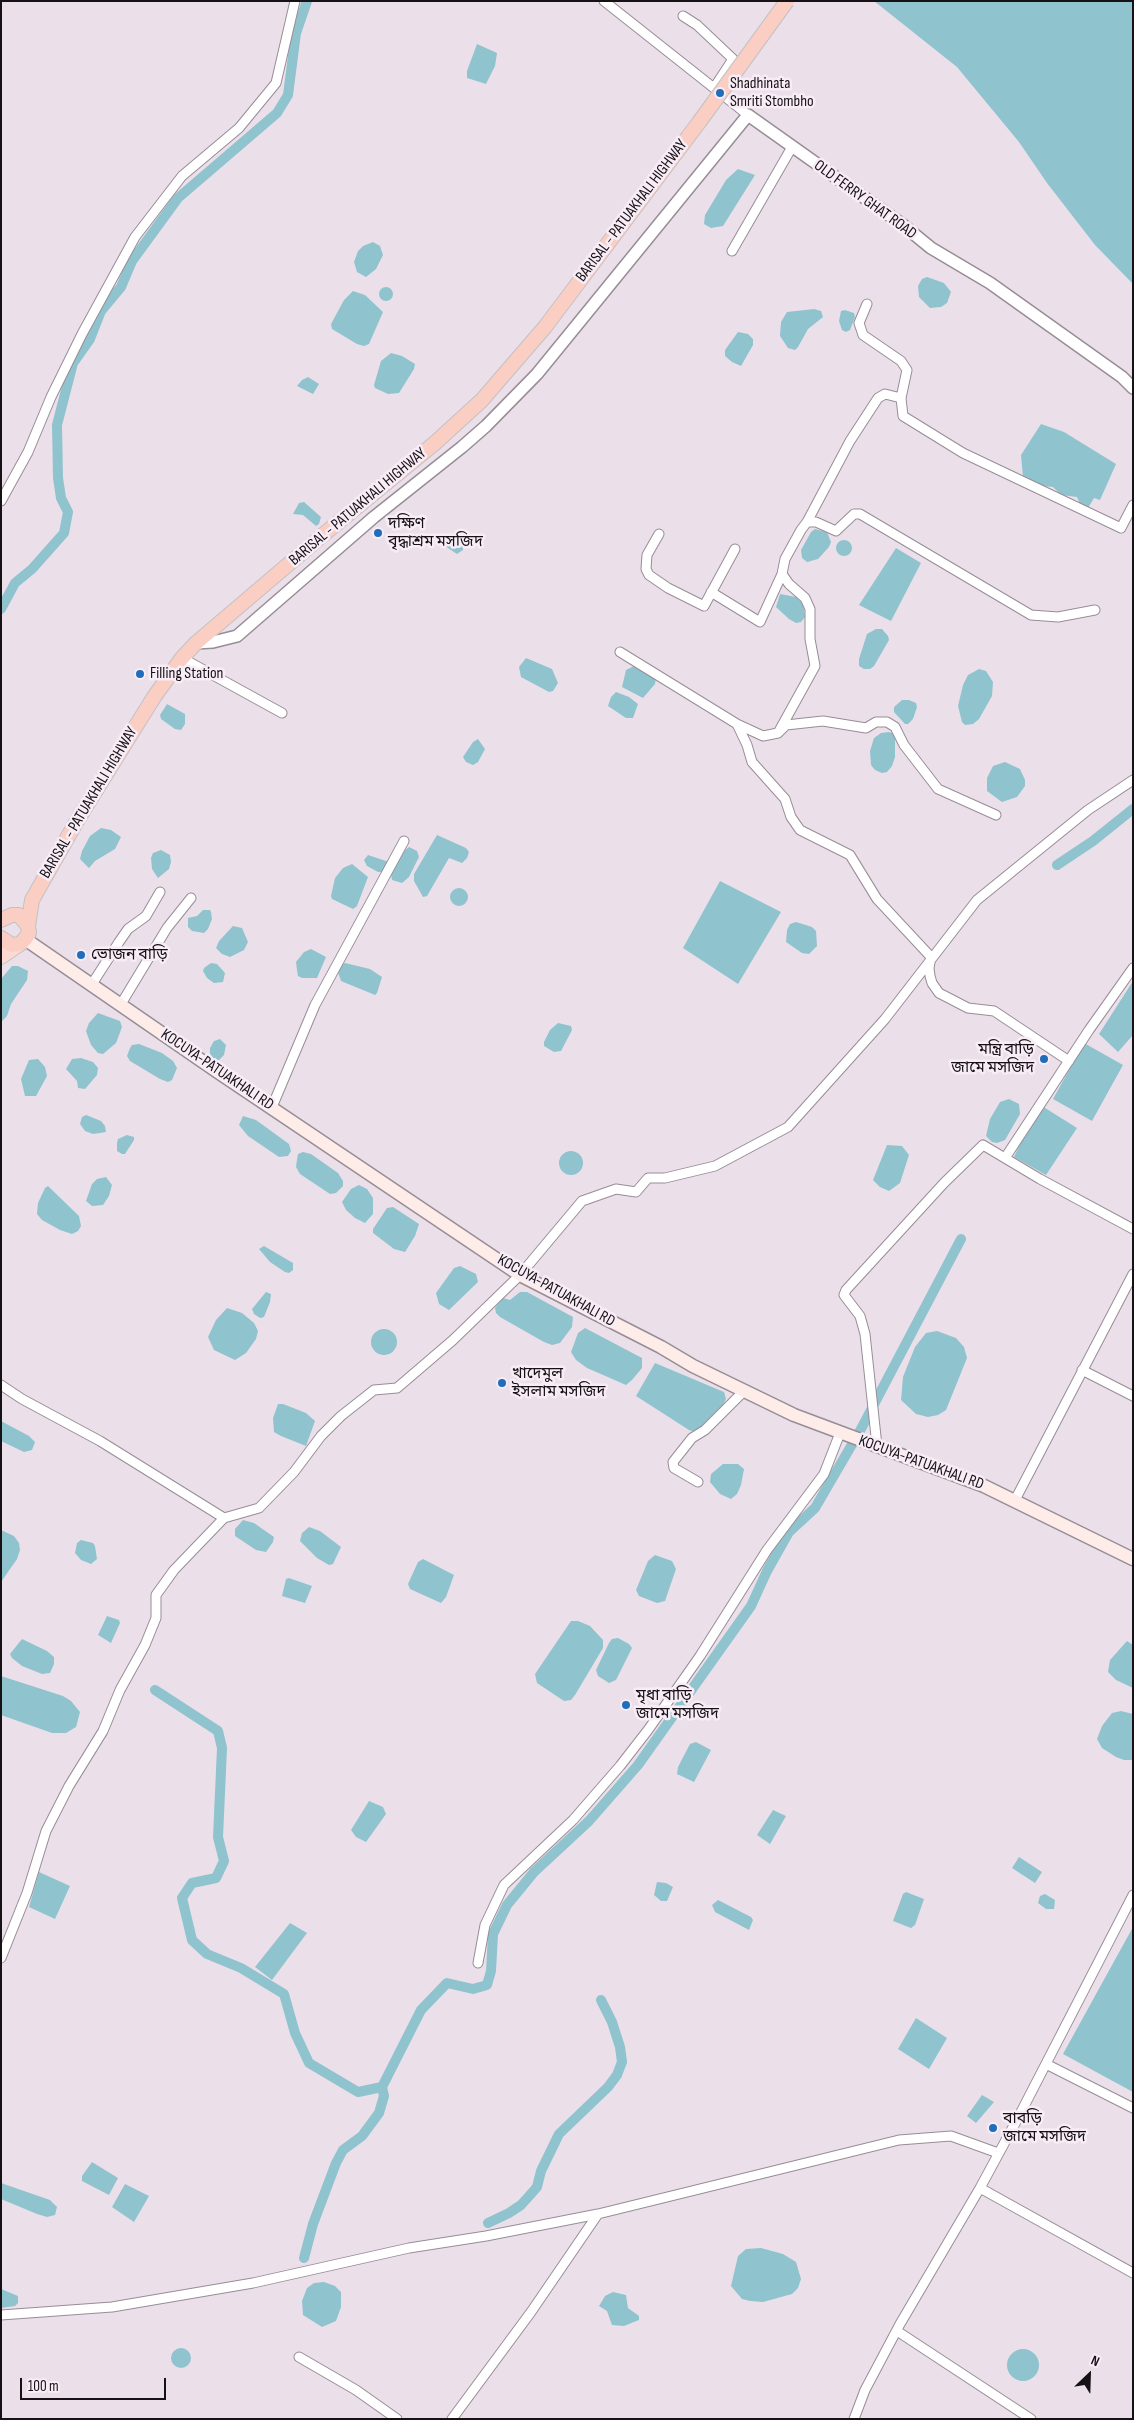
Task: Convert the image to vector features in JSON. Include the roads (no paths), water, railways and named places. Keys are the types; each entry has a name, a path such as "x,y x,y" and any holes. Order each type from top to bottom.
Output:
{"highway":[{"name":"BARISAL - PATUAKHALI HIGHWAY","path":"24,936 32,900 103,777 182,658 196,643 435,443 482,400 545,327 700,121 787,1"},
{"name":"BARISAL - PATUAKHALI HIGHWAY","path":"6,918 32,900"},
{"path":"1,938 12,945 24,936 19,915 6,918"}],"main road":[{"name":"KOCUYA-PATUAKHALI RD","path":"24,936 520,1275 744,1391 840,1433 936,1466 1015,1500 1133,1558"},
{"path":"1,957 24,936"}],"street":[{"path":"1,501 28,452 51,397 82,334 135,237 182,176 239,128 276,83 295,1"},
{"name":"OLD FERRY GHAT ROAD","path":"604,1 748,115 902,225 931,248 998,288 1122,377 1133,388"},
{"path":"682,16 697,25 733,59 714,88"},
{"path":"196,643 213,642 237,636 374,517 448,459 486,426 537,374 748,115"},
{"path":"732,251 792,147"},
{"path":"867,304 861,313 860,330 870,340 902,361 907,370 901,398 904,416 963,454 1121,528 1133,505"},
{"path":"711,592 760,622 782,574 785,559 850,441 878,398 885,394 901,398"},
{"path":"807,522 816,522 836,531 854,514 860,514 1031,615 1058,617 1095,610"},
{"path":"658,534 648,555 646,569 649,576 704,606 735,549"},
{"path":"778,733 815,666 810,640 810,609 805,598 789,584 782,574"},
{"path":"620,652 737,724 763,736 778,733 786,725 823,722 866,728 876,722 887,722 895,727 904,744 938,789 996,815"},
{"path":"182,658 282,713"},
{"path":"737,724 747,745 752,762 785,799 791,818 800,830 850,855 877,899 932,957"},
{"path":"1,1958 27,1893 46,1831 69,1786 103,1731 120,1690 145,1645 156,1618 156,1595 174,1570 224,1518 259,1508 294,1472 321,1436 341,1416 374,1390 397,1388 453,1340 520,1275 582,1201 616,1189 636,1192 648,1178 665,1178 715,1166 788,1127 885,1019 978,900 1088,810 1133,780"},
{"path":"272,1107 315,1006 404,841"},
{"path":"92,984 119,942 128,930 146,916 160,892"},
{"path":"121,1004 167,928 191,898"},
{"path":"932,957 929,968 930,976 940,993 968,1008 994,1011 1068,1061"},
{"path":"1005,1158 1068,1061 1133,968"},
{"path":"872,1445 874,1417 865,1334 860,1316 844,1295 846,1290 944,1183 983,1145 1133,1229"},
{"path":"1015,1500 1133,1274"},
{"path":"1082,1370 1133,1396"},
{"path":"1,1385 22,1399 100,1441 224,1518"},
{"path":"698,1482 674,1468 673,1462 692,1438 705,1430 744,1391"},
{"path":"478,1963 485,1925 504,1885 579,1813 648,1730 700,1656 767,1550 824,1474 840,1433"},
{"path":"854,2419 865,2390 980,2188 1133,1895"},
{"path":"1046,2064 1133,2108"},
{"path":"1,2315 112,2307 253,2283 408,2248 486,2236 598,2214 899,2140 951,2136 998,2153"},
{"path":"980,2188 1133,2273"},
{"path":"452,2419 598,2214"},
{"path":"897,2331 1031,2419"},
{"path":"299,2357 356,2390 397,2419"}],"water":[{"path":"874,1 1133,1 1133,284 1095,245 1047,183 1019,142 957,67"},
{"path":"477,44 497,53 495,66 486,84 467,78 467,71"},
{"path":"738,169 755,175 723,226 711,228 704,224 705,215 726,180"},
{"path":"373,242 380,246 383,255 376,269 366,277 357,272 354,262 358,251 363,246"},
{"path":"927,277 944,283 951,292 947,303 941,307 930,308 919,297 918,286 922,279"},
{"path":"383,287 389,287 393,294 389,301 383,301 379,297 379,291"},
{"path":"353,291 365,295 383,312 369,344 364,346 357,344 332,329 331,324 344,300"},
{"path":"814,309 821,311 823,317 808,329 795,350 788,348 780,336 781,322 787,312"},
{"path":"845,310 854,313 855,317 850,330 846,332 842,330 839,321 841,311"},
{"path":"738,332 748,334 753,339 753,345 741,366 725,356 725,350"},
{"path":"391,353 402,356 415,364 414,369 399,393 388,394 375,388 374,385 381,361"},
{"path":"308,377 319,384 313,394 297,386"},
{"path":"1041,424 1064,432 1116,464 1100,500 1094,498 1088,508 1080,504 1077,497 1061,495 1053,487 1040,486 1023,477 1021,455"},
{"path":"304,502 321,517 319,524 316,526 303,515 293,514 299,503"},
{"path":"815,529 827,532 831,542 818,559 807,562 802,558 801,550 811,532"},
{"path":"445,534 463,545 463,550 457,554 439,542 440,536"},
{"path":"844,540 850,542 852,548 850,554 844,556 838,554 836,548 838,542"},
{"path":"896,548 921,563 891,621 859,605"},
{"path":"780,594 796,597 803,604 805,617 801,622 796,623 789,619 776,607"},
{"path":"876,629 882,629 889,640 874,666 870,669 864,669 859,666 859,659 867,634"},
{"path":"526,658 552,669 558,683 553,691 549,692 521,677 519,667"},
{"path":"636,665 656,678 655,684 643,698 622,687 626,670"},
{"path":"979,669 986,671 993,682 992,696 979,719 973,724 965,725 962,722 958,706 963,685 968,675"},
{"path":"616,692 629,697 638,704 633,718 626,718 608,706 611,697"},
{"path":"902,700 916,703 917,707 913,719 908,724 905,724 894,712 894,707"},
{"path":"167,704 185,714 185,724 181,730 175,729 161,719 160,715"},
{"path":"889,732 895,734 895,757 892,766 887,772 882,773 875,770 871,765 870,751 874,738 881,733"},
{"path":"478,739 485,749 478,762 473,765 466,762 463,757 473,742"},
{"path":"1005,762 1020,769 1025,780 1025,786 1017,797 1002,802 987,791 987,778 993,766"},
{"path":"101,828 111,830 121,837 115,849 95,861 89,868 80,859 82,851 90,836"},
{"path":"437,835 466,848 469,852 467,858 462,863 449,858 427,896 423,897 414,881 414,874"},
{"path":"409,847 417,851 419,857 409,877 402,883 392,880 391,874 405,850"},
{"path":"161,850 170,855 171,862 169,869 158,878 152,869 151,858 153,853"},
{"path":"368,855 389,862 383,872 378,872 367,866 364,860"},
{"path":"352,864 368,877 357,906 353,909 332,899 331,896 335,878 343,868"},
{"path":"720,881 781,912 738,984 683,948"},
{"path":"459,888 465,891 468,897 465,903 459,906 453,903 450,897 453,891"},
{"path":"203,910 210,910 211,912 212,919 208,929 204,933 192,931 188,927 188,918 197,916"},
{"path":"796,922 812,927 816,931 817,946 809,954 802,953 786,942 787,930 790,924"},
{"path":"233,926 242,928 248,942 244,950 230,957 222,954 216,948 219,941"},
{"path":"311,949 326,957 317,978 302,978 298,976 296,962 304,952"},
{"path":"211,963 217,964 225,973 223,982 214,983 207,978 203,971"},
{"path":"345,963 370,969 382,977 375,995 341,981 338,972 341,965"},
{"path":"12,966 18,966 28,971 27,980 11,1004 7,1016 1,1022 1,979"},
{"path":"1133,981 1133,1035 1118,1052 1099,1034"},
{"path":"98,1013 120,1021 122,1027 116,1043 103,1054 98,1053 91,1045 86,1031 89,1023"},
{"path":"558,1023 571,1026 572,1030 561,1051 554,1052 544,1046 544,1042 550,1030"},
{"path":"220,1039 226,1045 224,1055 219,1060 213,1060 210,1048 214,1041"},
{"path":"1084,1043 1123,1065 1092,1121 1053,1099"},
{"path":"139,1044 162,1053 173,1061 177,1068 172,1080 168,1082 160,1079 130,1061 127,1056 130,1048 132,1045"},
{"path":"81,1058 93,1062 98,1068 97,1075 85,1089 78,1088 77,1081 66,1069 72,1059"},
{"path":"38,1059 45,1067 47,1076 36,1096 25,1096 21,1079 29,1060"},
{"path":"1009,1099 1019,1104 1020,1114 1005,1140 997,1143 992,1142 986,1136 990,1119 1000,1102"},
{"path":"1042,1106 1077,1128 1046,1175 1014,1157 1024,1135"},
{"path":"86,1115 101,1121 105,1126 106,1132 93,1134 85,1131 80,1124 82,1117"},
{"path":"243,1116 256,1120 289,1144 291,1151 288,1156 279,1157 248,1136 239,1125"},
{"path":"127,1135 134,1137 134,1140 125,1154 122,1154 117,1151 118,1139"},
{"path":"887,1145 902,1146 909,1155 900,1183 889,1191 880,1187 873,1180"},
{"path":"571,1151 579,1155 583,1163 579,1171 571,1175 563,1171 559,1163 563,1155"},
{"path":"303,1152 311,1154 338,1173 343,1181 343,1186 336,1193 330,1194 300,1174 296,1167 298,1154"},
{"path":"106,1177 112,1185 109,1196 103,1205 92,1206 86,1201 92,1184 97,1179"},
{"path":"359,1185 367,1189 373,1198 373,1214 365,1223 355,1218 346,1210 342,1202 351,1189"},
{"path":"48,1186 79,1216 81,1226 78,1231 72,1234 60,1230 42,1220 37,1214 38,1203 45,1188"},
{"path":"393,1207 419,1224 415,1236 405,1252 394,1249 373,1233 373,1229 387,1208"},
{"path":"264,1246 293,1263 293,1270 289,1273 285,1272 270,1262 259,1249"},
{"path":"460,1266 476,1274 478,1282 449,1310 439,1304 436,1293 454,1268"},
{"path":"266,1292 271,1294 270,1302 264,1317 260,1318 254,1314 252,1309"},
{"path":"520,1292 527,1292 573,1317 572,1327 560,1343 552,1345 544,1342 496,1313 495,1308 503,1298 510,1300"},
{"path":"227,1308 242,1313 254,1323 258,1331 256,1339 246,1353 235,1360 214,1350 208,1337 216,1320"},
{"path":"585,1328 642,1358 642,1368 626,1385 587,1368 576,1360 571,1352 578,1333"},
{"path":"384,1329 393,1333 397,1342 393,1351 384,1355 375,1351 371,1342 375,1333"},
{"path":"937,1331 956,1338 964,1347 967,1358 946,1410 938,1415 928,1417 916,1414 901,1400 903,1377 915,1347 926,1333"},
{"path":"655,1363 724,1392 726,1399 719,1413 697,1433 689,1430 636,1396"},
{"path":"278,1404 283,1404 306,1413 315,1421 306,1446 274,1432 273,1418"},
{"path":"1,1421 29,1436 35,1442 32,1450 24,1452 1,1441"},
{"path":"723,1464 738,1464 744,1469 741,1485 737,1494 731,1499 720,1494 710,1482 711,1474"},
{"path":"243,1520 254,1523 274,1537 266,1552 256,1550 235,1536 235,1529"},
{"path":"309,1527 320,1531 341,1547 333,1564 329,1565 317,1558 300,1541 302,1533"},
{"path":"1,1530 14,1536 19,1543 20,1550 17,1559 1,1582"},
{"path":"81,1540 93,1543 95,1546 97,1559 91,1564 81,1560 75,1553 77,1543"},
{"path":"655,1555 672,1561 676,1569 665,1601 657,1603 639,1596 636,1590 648,1561"},
{"path":"423,1559 454,1575 446,1597 441,1603 410,1589 408,1584 418,1562"},
{"path":"289,1578 312,1586 305,1603 282,1596 286,1579"},
{"path":"107,1616 119,1620 120,1623 111,1643 98,1635"},
{"path":"571,1621 578,1621 590,1626 603,1640 603,1648 575,1695 571,1700 564,1701 537,1683 535,1674"},
{"path":"618,1638 629,1644 632,1648 616,1680 609,1683 598,1676 596,1670 609,1643 612,1639"},
{"path":"22,1639 47,1651 54,1657 54,1664 50,1673 42,1674 22,1666 12,1658 10,1654"},
{"path":"1127,1641 1133,1645 1133,1688 1116,1680 1108,1672 1110,1660"},
{"path":"1,1676 63,1696 71,1701 80,1712 76,1727 66,1733 52,1733 1,1715"},
{"path":"1121,1711 1133,1714 1133,1760 1124,1760 1116,1757 1102,1748 1097,1739 1102,1726 1112,1713"},
{"path":"696,1742 711,1750 694,1782 677,1774 678,1767 690,1744"},
{"path":"369,1801 383,1807 386,1814 366,1842 356,1837 351,1830"},
{"path":"773,1810 786,1816 770,1844 757,1835"},
{"path":"1019,1857 1042,1872 1035,1883 1012,1868"},
{"path":"39,1872 70,1886 55,1919 29,1907"},
{"path":"657,1882 666,1883 673,1887 667,1901 661,1901 654,1895"},
{"path":"906,1892 924,1899 915,1925 911,1928 893,1921 903,1894"},
{"path":"1045,1894 1055,1900 1054,1909 1046,1909 1038,1903 1040,1896"},
{"path":"718,1900 751,1917 753,1920 749,1930 715,1912 712,1905"},
{"path":"290,1923 307,1933 272,1980 255,1967"},
{"path":"1133,1927 1133,2092 1063,2054"},
{"path":"916,2018 947,2038 929,2069 898,2049"},
{"path":"982,2095 994,2102 976,2123 967,2116"},
{"path":"92,2162 118,2178 109,2195 82,2181 82,2176"},
{"path":"1,2183 50,2200 57,2207 55,2215 47,2217 1,2199"},
{"path":"125,2184 149,2196 134,2222 112,2207"},
{"path":"761,2248 783,2254 796,2262 801,2279 798,2288 792,2294 763,2302 750,2301 742,2299 731,2286 738,2256 746,2249"},
{"path":"324,2282 335,2286 341,2292 341,2307 336,2321 322,2327 303,2315 302,2301 307,2288 314,2283"},
{"path":"1,2289 18,2296 18,2303 15,2306 1,2308"},
{"path":"613,2292 626,2295 628,2308 639,2316 639,2320 624,2326 612,2325 607,2311 599,2306 605,2296"},
{"path":"181,2348 188,2351 191,2358 188,2365 181,2368 174,2365 171,2358 174,2351"},
{"path":"1023,2349 1029,2350 1034,2354 1038,2359 1038,2371 1034,2376 1029,2380 1023,2381 1017,2380 1012,2376 1008,2371 1007,2365 1008,2359 1012,2354 1017,2350"}],"waterway":[{"path":"1,609 15,583 32,569 64,533 68,512 61,498 58,478 57,425 73,363 90,339 101,311 121,287 132,261 178,198 277,113 288,95 296,33 307,1"},
{"path":"1057,865 1093,841 1133,809"},
{"path":"155,1690 218,1731 222,1748 218,1837 224,1861 216,1878 192,1883 182,1898 192,1940 207,1954 241,1968 284,1994 295,2033 309,2063 358,2092 382,2087 421,2010 447,1983 473,1989 487,1985 491,1971 493,1934 507,1905 534,1872 589,1821 638,1765 751,1606 767,1571 789,1532 815,1508 861,1429 961,1239"},
{"path":"488,2223 521,2205 537,2187 541,2171 559,2134 608,2087 617,2075 622,2062 620,2047 612,2022 601,2000"},
{"path":"304,2258 313,2224 336,2163 343,2150 362,2136 379,2113 384,2096 382,2087"}],"place":[{"name":"Shadhinata Smriti Stombho","path":"720,93"},
{"name":"দক্ষিণ বৃদ্ধাশ্রম মসজিদ","path":"378,533"},
{"name":"Filling Station","path":"140,674"},
{"name":"ভোজন বাড়ি","path":"81,955"},
{"name":"মন্ত্রি বাড়ি জামে মসজিদ","path":"1044,1059"},
{"name":"খাদেমুল ইসলাম মসজিদ","path":"502,1383"},
{"name":"মৃধা বাড়ি জামে মসজিদ","path":"626,1705"},
{"name":"বাবড়ি জামে মসজিদ","path":"993,2128"}]}
